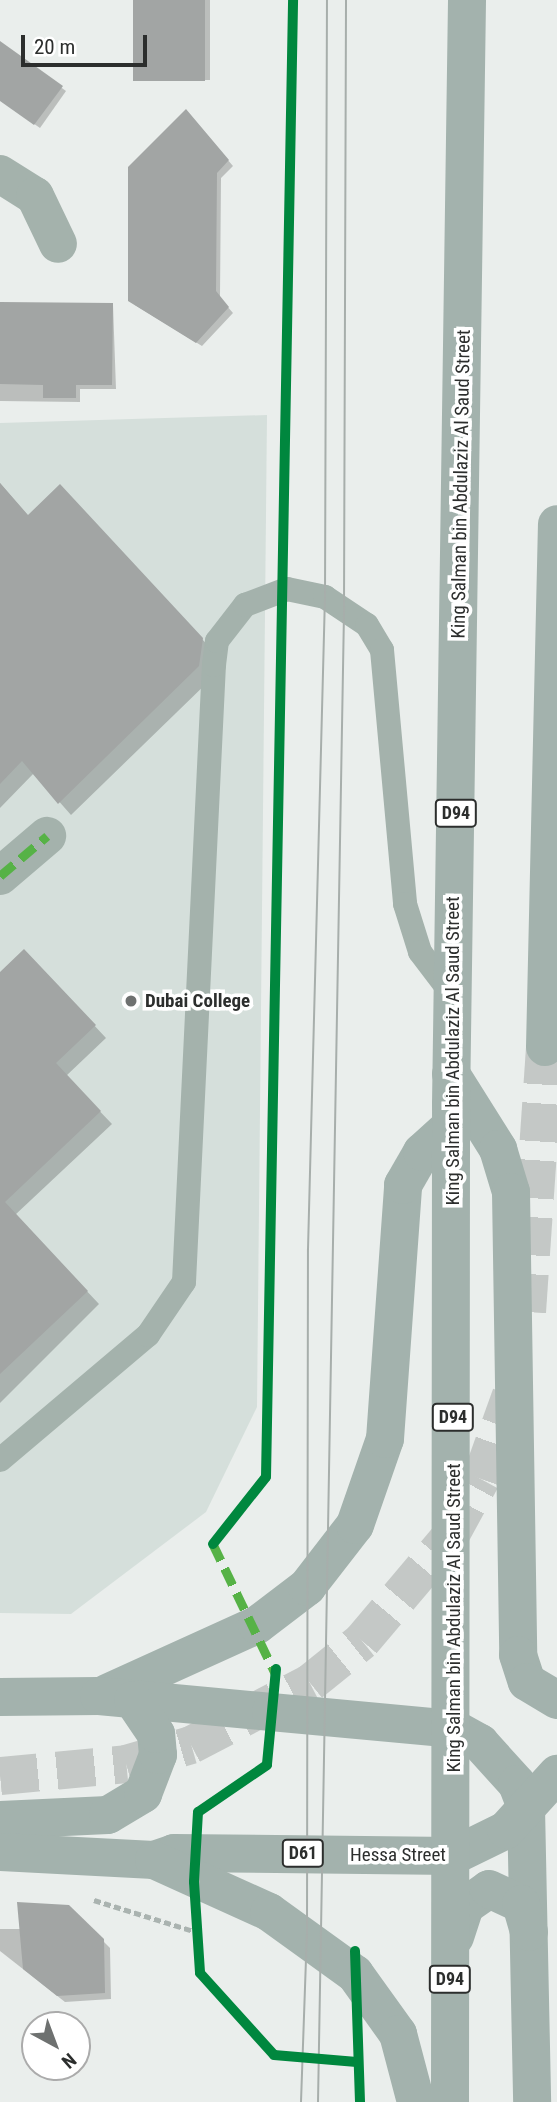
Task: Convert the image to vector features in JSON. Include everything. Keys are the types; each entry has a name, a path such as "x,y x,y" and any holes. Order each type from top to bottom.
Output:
{"main road":[{"name":"King Salman bin Abdulaziz Al Saud Street","path":"450,2102 455,1729 452,994 467,0"},
{"path":"545,1048 557,524"},
{"path":"452,1074 498,1149 511,1192 518,1655 527,1682 557,1700"},
{"path":"116,1698 257,1625 307,1587 355,1525 385,1439 403,1185 422,1152 451,1126"},
{"path":"0,1697 116,1698 455,1729 501,1761 526,1808 533,1955 532,2102"},
{"path":"0,1820 108,1815 143,1794 158,1755 156,1734 116,1698"},
{"name":"Hessa Street","path":"0,1852 154,1860 174,1853 453,1856 506,1830 557,1774"},
{"path":"154,1860 269,1912 355,1974 398,2034 416,2102"},
{"path":"450,1953 465,1906 474,1895 498,1889 521,1903 533,1955"}],"street":[{"path":"0,174 35,196 58,244"},
{"path":"0,876 47,835"}],"lane":[{"path":"0,1460 148,1335 184,1282 214,664 223,631 245,605 287,589 325,597 367,625 382,650 405,904 420,952 452,994"}],"path":[{"path":"79,1896 197,1932"}],"shaded area":[{"name":"Dubai College","path":"267,415 257,1407 206,1512 71,1614 0,1613 0,423"}],"building":[{"path":"133,0 205,0 205,81 133,81"},
{"path":"0,41 63,86 34,125 0,101"},
{"path":"186,109 229,160 217,173 216,291 229,307 196,343 128,301 128,167"},
{"path":"0,302 113,303 112,385 76,385 76,398 43,398 43,385 0,384"},
{"path":"0,483 28,515 60,484 203,638 199,666 58,804 22,761 0,784"},
{"path":"24,949 96,1025 56,1063 101,1111 5,1202 88,1291 0,1374 0,972"},
{"path":"17,1902 69,1905 104,1939 105,1993 57,1996 23,1969"}],"tunnel":[{"path":"527,1312 545,1047"},
{"path":"0,1776 126,1764 191,1745 310,1683 362,1641 449,1538 481,1479 511,1395"}],"tram line":[{"path":"301,2102 307,1934 308,1249 325,597 327,0"},
{"path":"318,2102 344,606 346,0"}],"marked path":[{"path":"0,876 47,836"},
{"path":"213,1544 275,1673"}],"cycle path":[{"path":"213,1544 266,1477 293,0"},
{"path":"276,1669 267,1765 198,1812 194,1882 200,1973 274,2055 357,2062"},
{"path":"355,1951 360,2102"}],"place":[{"name":"Dubai College","path":"131,1001"}]}
